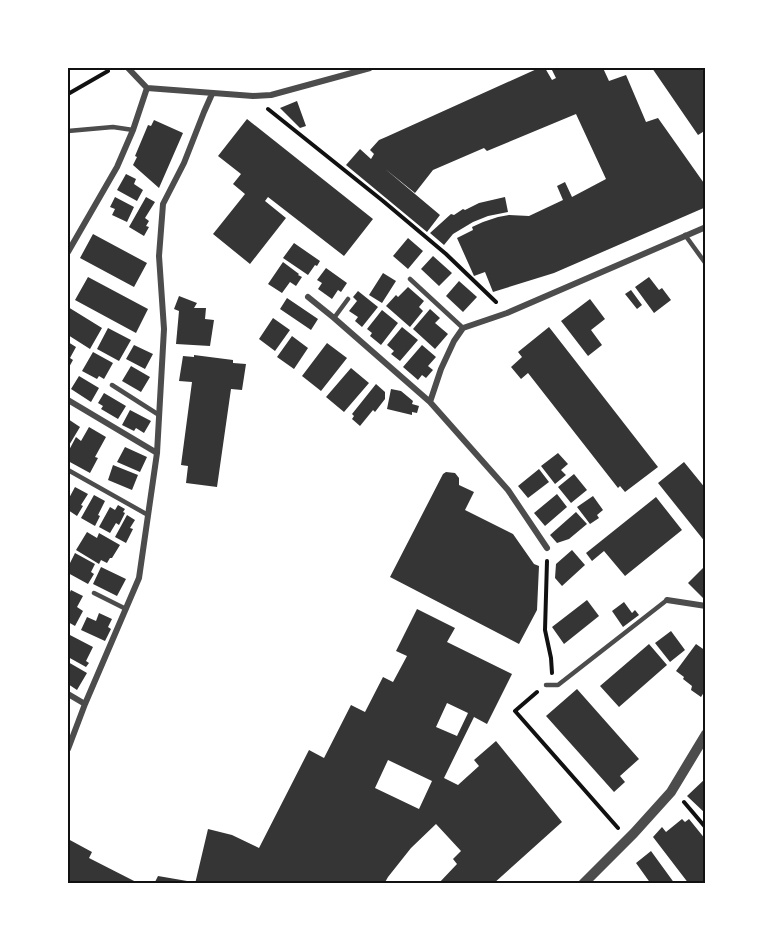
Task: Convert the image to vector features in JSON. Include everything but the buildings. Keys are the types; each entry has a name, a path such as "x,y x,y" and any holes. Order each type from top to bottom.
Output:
{"street":[{"path":"128,68 147,88 253,96 272,95 370,68"},
{"path":"68,252 117,167 133,130 147,88"},
{"path":"68,749 139,578 157,453 164,329 159,256 163,204 184,163 212,94"},
{"path":"430,402 441,369 454,340 463,328 507,313 705,227"},
{"path":"308,297 430,402 508,490 547,548"},
{"path":"68,400 157,453"},
{"path":"667,600 705,606"},
{"path":"68,694 85,704"},
{"path":"583,884 671,792 705,734"}],"lane":[{"path":"68,131 113,127 133,130"},
{"path":"685,235 705,264"},
{"path":"410,279 463,328"},
{"path":"334,318 348,298"},
{"path":"112,385 159,415"},
{"path":"68,470 148,515"},
{"path":"94,593 126,609"},
{"path":"546,685 558,685 667,600"}],"path":[{"path":"68,94 108,71"},
{"path":"253,96 446,254 507,313"},
{"path":"547,548 545,630 553,675 546,685 515,711 618,829"},
{"path":"680,797 705,828"}]}
